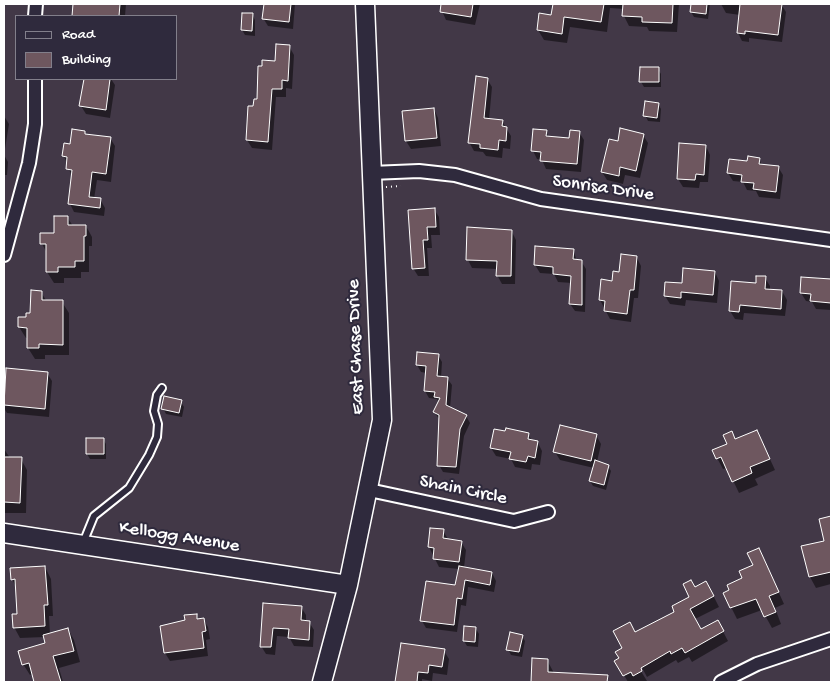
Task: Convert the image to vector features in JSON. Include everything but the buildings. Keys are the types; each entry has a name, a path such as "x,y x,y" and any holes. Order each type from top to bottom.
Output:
{"street":[{"name":"East Chase Drive","path":"322,682 348,585 382,420 366,4"},
{"path":"4,255 29,163 35,124 35,80"},
{"name":"Sonrisa Drive","path":"371,172 419,171 454,175 541,199 831,240"},
{"name":"Shain Circle","path":"369,490 514,521 548,512"},
{"name":"Kellogg Avenue","path":"4,532 348,585"},
{"path":"721,682 756,664 831,639"}],"lane":[{"path":"83,544 94,516 129,488 149,455 158,437 158,424 154,410 157,395 162,388"}]}
